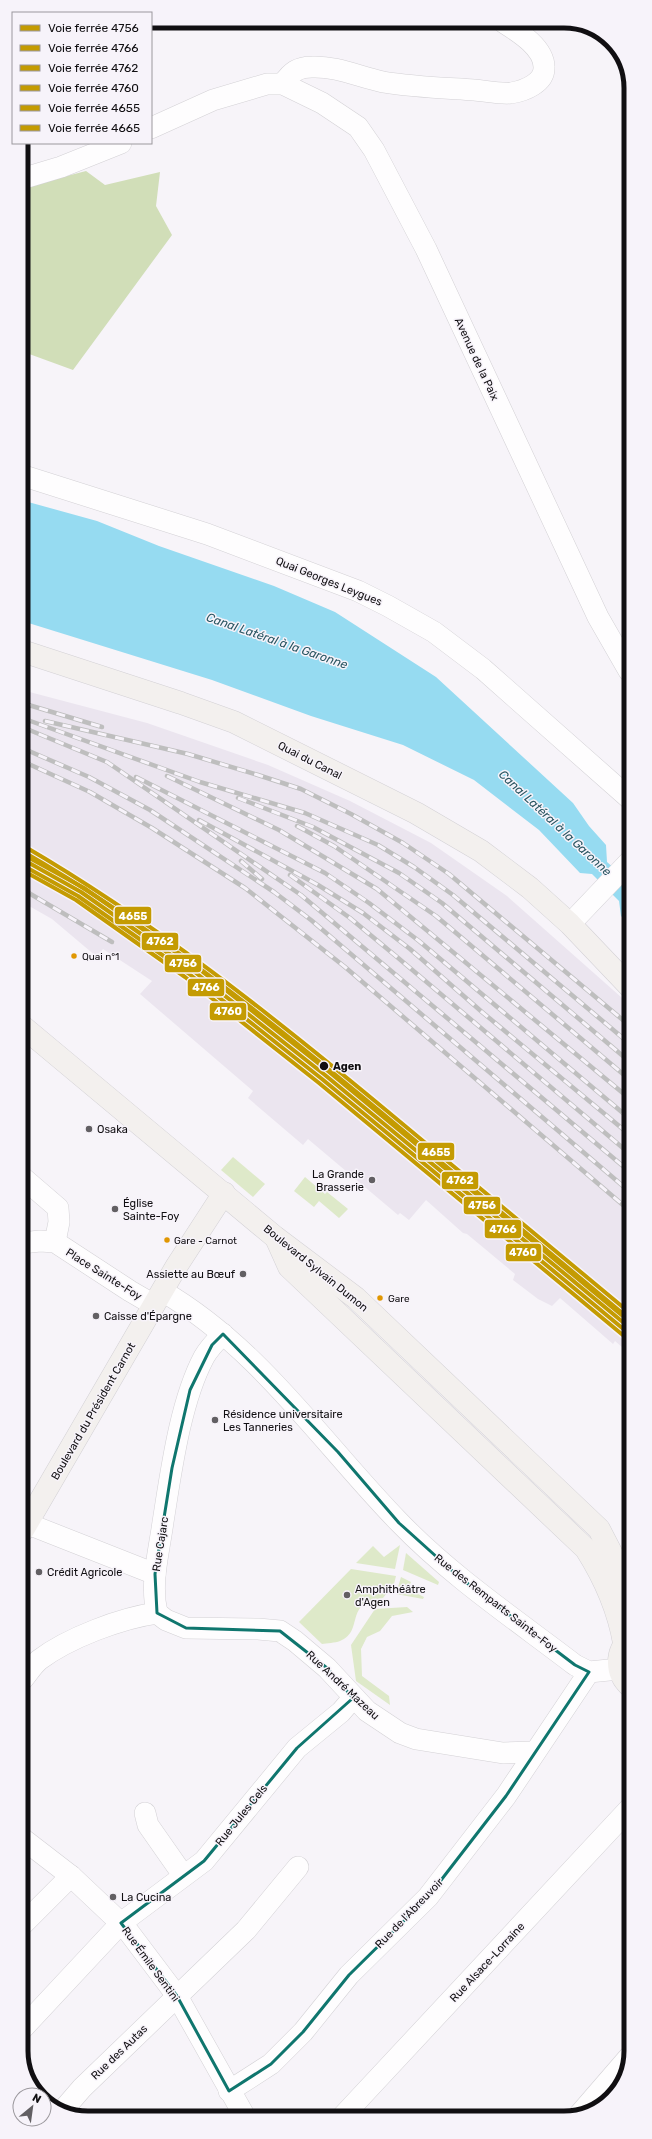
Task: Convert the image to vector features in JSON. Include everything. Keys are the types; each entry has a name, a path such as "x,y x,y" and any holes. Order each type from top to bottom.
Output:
{"street":[{"path":"152,128 213,100 275,84 297,69 312,67 338,69 383,82 421,87 511,93 529,88 536,83 543,74 544,64 529,40 512,28"},
{"name":"Avenue de la Paix","path":"275,84 304,93 347,118 358,127 374,150 426,249 598,617 624,661"},
{"path":"28,177 61,167 118,144"},
{"name":"Quai Georges Leygues","path":"28,477 214,537 358,591 388,606 434,632 483,668 624,794"},
{"name":"Quai du Canal","path":"28,653 181,702 234,722 416,813 481,851 530,888 575,919 624,980"},
{"path":"575,919 624,867"},
{"name":"Boulevard Sylvain Dumon","path":"28,1031 224,1193 298,1262 319,1269 356,1298 599,1529 624,1577"},
{"path":"28,1182 58,1208 59,1222 54,1242 28,1242"},
{"name":"Boulevard du Président Carnot","path":"28,1518 190,1243 224,1193"},
{"path":"209,1217 231,1216 246,1220 278,1242 289,1267 586,1549 594,1562 619,1614 624,1630"},
{"name":"Place Sainte-Foy","path":"54,1242 130,1291 158,1298"},
{"name":"Rue des Remparts Sainte-Foy","path":"158,1298 198,1314 223,1334 338,1452 399,1523 459,1576 575,1665 589,1672"},
{"name":"Rue Cajarc","path":"157,1613 154,1602 155,1574 172,1468 190,1390 204,1357 223,1334"},
{"path":"28,1526 155,1574"},
{"path":"28,1673 38,1662 58,1647 98,1629 157,1613"},
{"name":"Rue André Mazeau","path":"157,1613 166,1620 186,1628 254,1628 280,1631 295,1641 327,1668 353,1698 384,1723 400,1733 416,1739 503,1753 534,1752"},
{"path":"624,1646 619,1656 619,1669 624,1679"},
{"path":"589,1672 619,1669"},
{"name":"Rue de l'Abreuvoir","path":"234,2088 271,2064 298,2037 349,1976 428,1897 485,1825 589,1672"},
{"name":"Rue Jules Cels","path":"28,2023 121,1923 204,1860 297,1748 341,1712 353,1698"},
{"path":"145,1813 148,1825 182,1876"},
{"name":"Rue Alsace-Lorraine","path":"348,2111 624,1815"},
{"name":"Rue Émile Sentini","path":"28,1843 71,1876 121,1923 177,1996 234,2088 243,2111"},
{"name":"Rue des Autas","path":"66,2107 82,2088 246,1930 298,1867"},
{"path":"28,1919 71,1876"},
{"path":"586,2107 623,2063"}],"highlighted area":[{"path":"223,1334 338,1452 399,1523 459,1577 575,1665 589,1672 506,1796 428,1897 349,1975 303,2032 271,2064 229,2091 177,1996 121,1923 204,1861 297,1748 353,1698 327,1668 280,1631 186,1628 157,1613 155,1574 172,1468 190,1390 212,1345"}],"shaded area":[{"path":"28,692 147,723 268,765 350,801 431,843 507,896 624,1000 624,1349 615,1341 613,1344 560,1298 552,1306 538,1299 513,1280 515,1274 467,1234 463,1233 426,1200 409,1220 400,1213 398,1215 308,1139 303,1145 248,1098 253,1091 140,994 152,981 103,949 97,957 52,919 28,905"}],"green space":[{"path":"86,171 105,185 160,172 156,206 172,235 73,370 28,354 28,186"},
{"path":"233,1157 265,1184 253,1197 221,1170"},
{"path":"305,1177 325,1194 327,1192 348,1209 339,1218 319,1201 314,1207 294,1191"},
{"path":"400,1545 395,1569 356,1563 373,1546 384,1557"},
{"path":"406,1553 439,1582 438,1585 403,1570"},
{"path":"351,1569 396,1576 394,1584 383,1598 363,1605 358,1611 352,1631 347,1636 338,1642 322,1644 299,1622"},
{"path":"401,1577 411,1582 408,1589 424,1597 423,1599 396,1594"},
{"path":"407,1607 413,1612 392,1616 380,1631 367,1637 361,1649 362,1676 389,1696 390,1705 356,1681 351,1645 375,1609"}],"water":[{"name":"Canal Latéral à la Garonne","path":"28,502 97,521 159,546 274,586 335,612 436,677 573,803 589,826 606,845 607,862 624,877 624,919 621,916 619,901 592,874 580,873 539,830 474,780 403,745 311,716 212,680 28,623"}],"railway":[{"path":"28,705 102,727"},
{"path":"28,720 200,782 305,813 378,845 414,867 453,895 624,1039"},
{"path":"45,721 188,754 258,775 301,789 351,814 403,843 449,874 624,1021"},
{"path":"28,729 107,762 301,895 624,1167"},
{"path":"28,751 89,777 150,810 274,892 311,920 624,1187"},
{"path":"28,764 90,792 152,828 245,888 345,967 624,1206"},
{"path":"167,776 279,830 377,889 624,1094"},
{"path":"136,777 325,873 369,903 419,941 624,1114"},
{"path":"238,798 313,827 399,873 442,903 624,1057"},
{"path":"199,820 318,885 363,913 410,949 482,1012 624,1130"},
{"path":"297,826 334,846 436,916 624,1075"},
{"path":"241,861 262,879"},
{"path":"290,875 350,918 624,1149"},
{"path":"28,893 112,942"}],"rail line":[{"name":"4655","path":"28,849 118,905 210,970 255,1004 624,1308"},
{"name":"4665","path":"28,855 70,880 162,941 252,1008 382,1113 624,1315"},
{"name":"4762","path":"28,857 84,888 194,965 328,1071 624,1317"},
{"name":"4756","path":"28,862 81,892 191,969 325,1075 624,1323"},
{"name":"4766","path":"28,868 78,896 188,973 322,1079 624,1330"},
{"name":"4760","path":"28,873 76,900 185,977 319,1083 624,1336"}],"place":[{"name":"Quai n°1","path":"74,956"},
{"name":"Agen","path":"324,1066"},
{"name":"Osaka","path":"89,1129"},
{"name":"La Grande Brasserie","path":"372,1180"},
{"name":"Église Sainte-Foy","path":"115,1209"},
{"name":"Gare - Carnot","path":"167,1240"},
{"name":"Assiette au Bœuf","path":"243,1274"},
{"name":"Gare","path":"380,1298"},
{"name":"Caisse d'Épargne","path":"96,1316"},
{"name":"Résidence universitaire Les Tanneries","path":"215,1420"},
{"name":"Crédit Agricole","path":"39,1572"},
{"name":"Amphithéâtre d'Agen","path":"347,1595"},
{"name":"La Cucina","path":"113,1897"}]}
